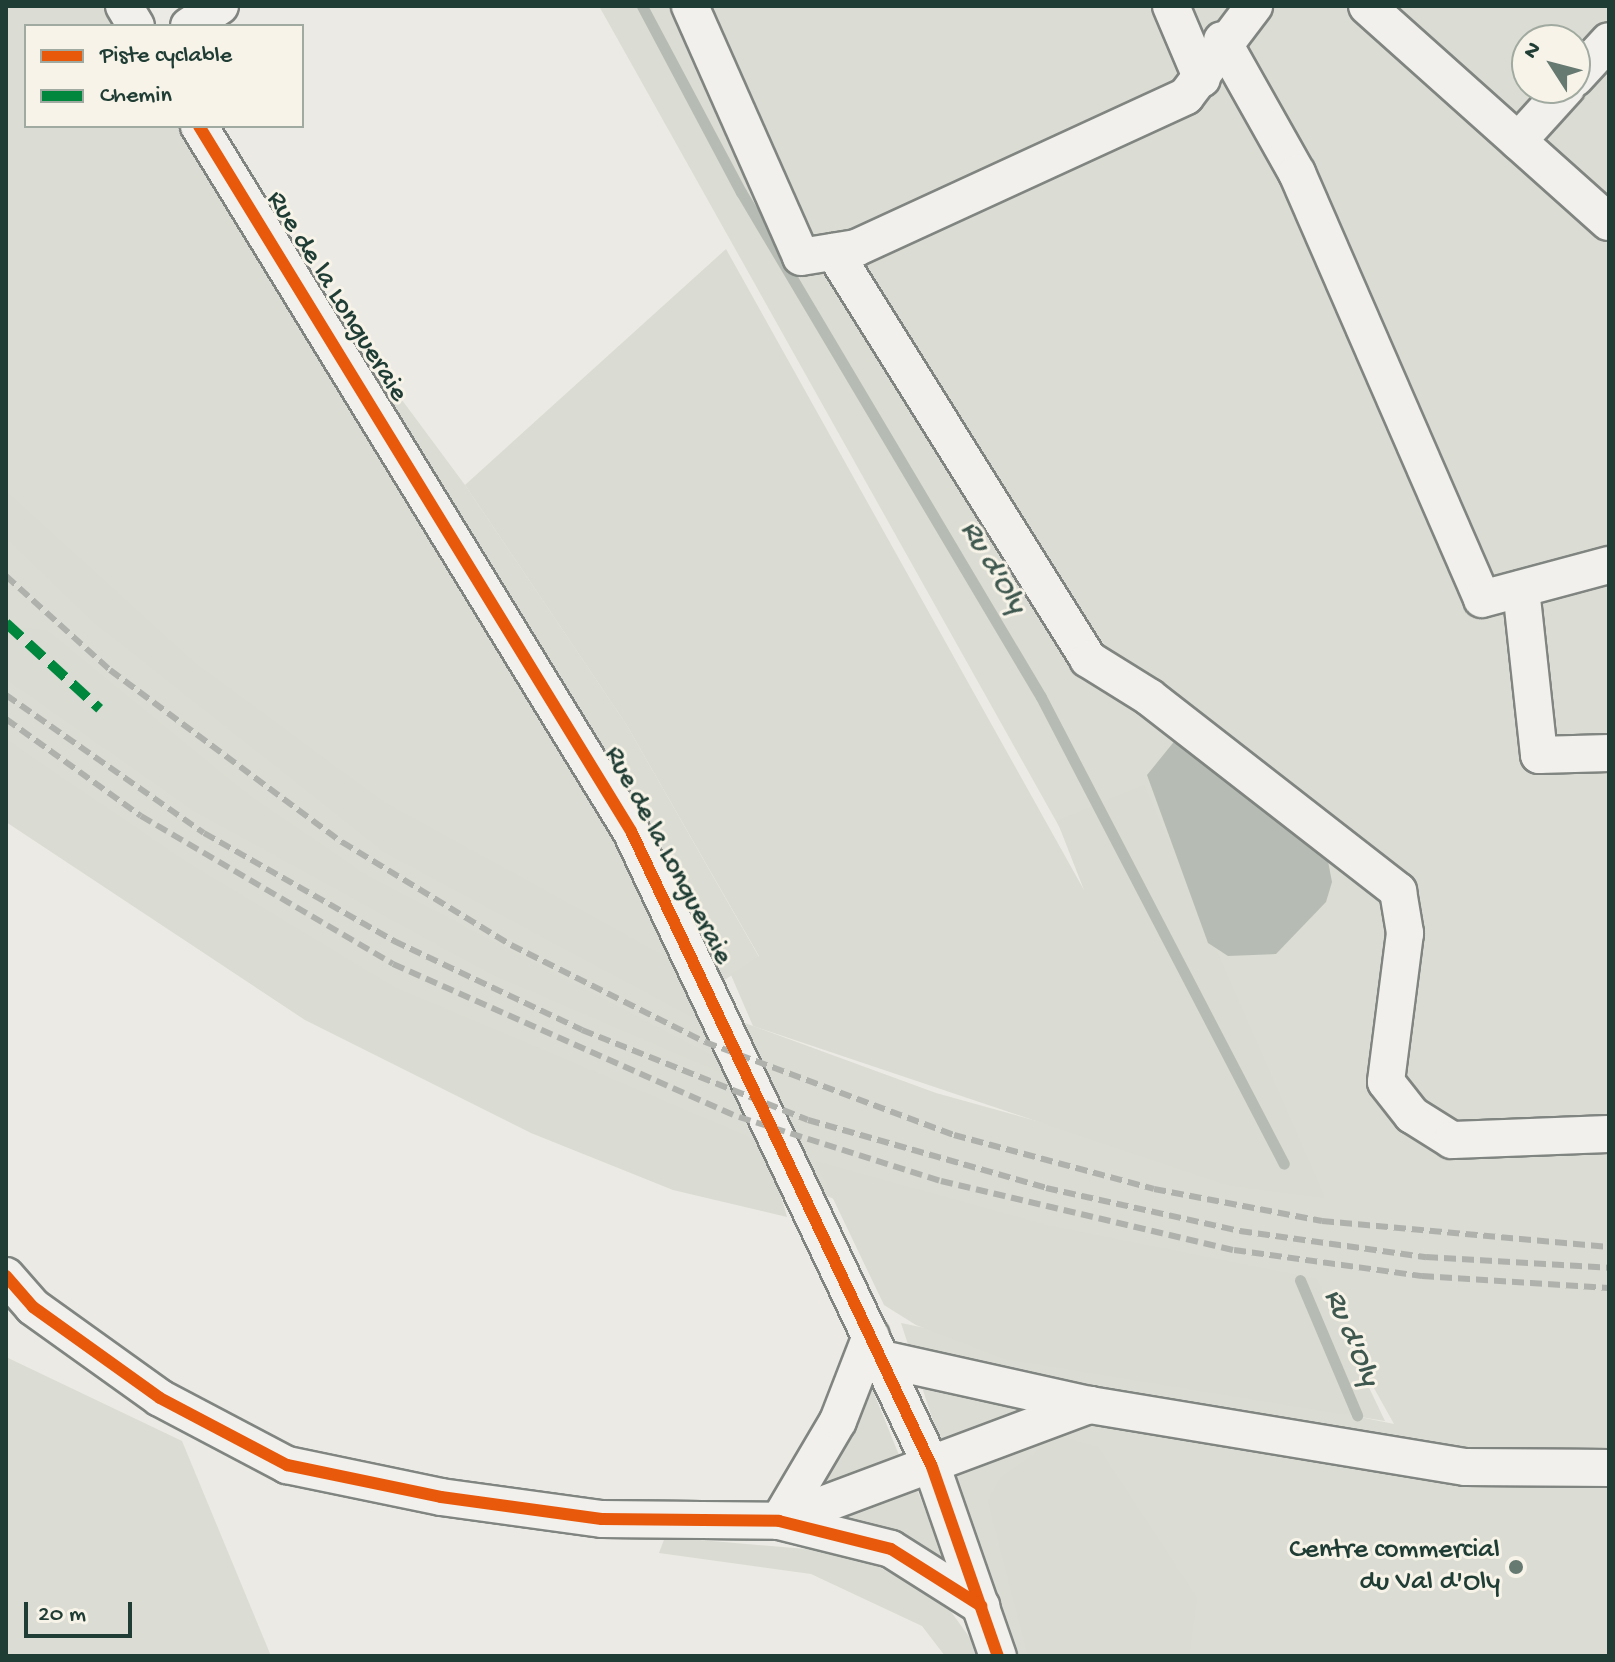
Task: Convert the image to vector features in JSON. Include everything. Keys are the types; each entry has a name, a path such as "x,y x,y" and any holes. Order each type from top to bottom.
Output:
{"street":[{"path":"124,6 135,24"},
{"path":"192,24 220,6"},
{"path":"690,6 801,257 856,248 1186,96 1202,79 1222,40 1254,6"},
{"path":"1171,6 1202,79"},
{"path":"1367,6 1609,222"},
{"path":"1222,40 1297,173 1482,599 1609,565"},
{"path":"1591,61 1609,41"},
{"path":"1518,141 1552,104"},
{"name":"Rue de la Longueraie","path":"200,128 631,831 932,1467 998,1656"},
{"path":"834,252 1088,659 1149,697 1398,891 1405,933 1386,1082 1412,1115 1452,1140 1609,1134"},
{"path":"1521,589 1539,755 1609,753"},
{"path":"6,1276 33,1307 160,1398 287,1465 441,1497 602,1519 779,1521 891,1549 981,1606"},
{"path":"779,1521 838,1421 876,1348 1090,1405 1465,1467 1609,1468"},
{"path":"779,1521 932,1467 1090,1405"}],"shaded area":[{"path":"6,6 111,6 124,24 24,24 24,128 200,128 465,485 626,724 759,957 690,1003 936,1093 1259,1183 599,6 1609,6 1609,1656 1010,1656 901,1323 1394,1424 1341,1329 1232,1315 880,1216 492,1071 6,796"},
{"path":"726,249 1084,890 1057,821 1144,785 1325,1198 1227,1185 753,1026 731,975 759,956 626,724 465,485"},
{"path":"6,491 195,663 384,802 670,959 705,1024 384,852 91,620 6,538"},
{"path":"6,627 47,630 245,792 368,876 717,1058 736,1079 491,974 194,811 6,679"},
{"path":"1177,738 1327,856 1332,882 1326,902 1276,954 1228,956 1208,943 1147,775"},
{"path":"6,739 185,861 394,987 766,1144 787,1217 673,1190 531,1133 305,1020 6,822"},
{"path":"815,1161 1050,1226 1317,1279 1385,1421 1005,1359 916,1325 884,1305"},
{"path":"6,1357 182,1441 271,1656 6,1656"},
{"path":"869,1381 901,1460 822,1484 819,1473"},
{"path":"1059,1436 1098,1447 1197,1598 1189,1656 1028,1656 988,1501 1000,1478"},
{"path":"916,1487 945,1561 838,1516"},
{"path":"665,1537 853,1553 944,1602 983,1656 945,1656 922,1626 811,1574 659,1553"}],"waterway":[{"name":"Ru d'Oly","path":"642,6 741,192 1041,697 1284,1164"},
{"name":"Ru d'Oly","path":"1300,1280 1357,1415"}],"railway":[{"path":"6,576 110,670 342,842 511,945 705,1042 954,1135 1154,1189 1322,1221 1609,1247"},
{"path":"6,695 204,833 394,941 582,1030 808,1120 1046,1188 1240,1231 1426,1257 1609,1268"},
{"path":"6,719 141,816 393,964 739,1117 941,1181 1234,1250 1422,1276 1609,1288"}],"marked path":[{"path":"6,623 100,709"}],"cycle path":[{"path":"200,128 631,831 932,1467 998,1656"},
{"path":"6,1276 33,1307 160,1398 287,1465 441,1497 602,1519 779,1521 891,1549 981,1606"}],"place":[{"name":"Centre commercial du Val d'Oly","path":"1516,1567"}]}
